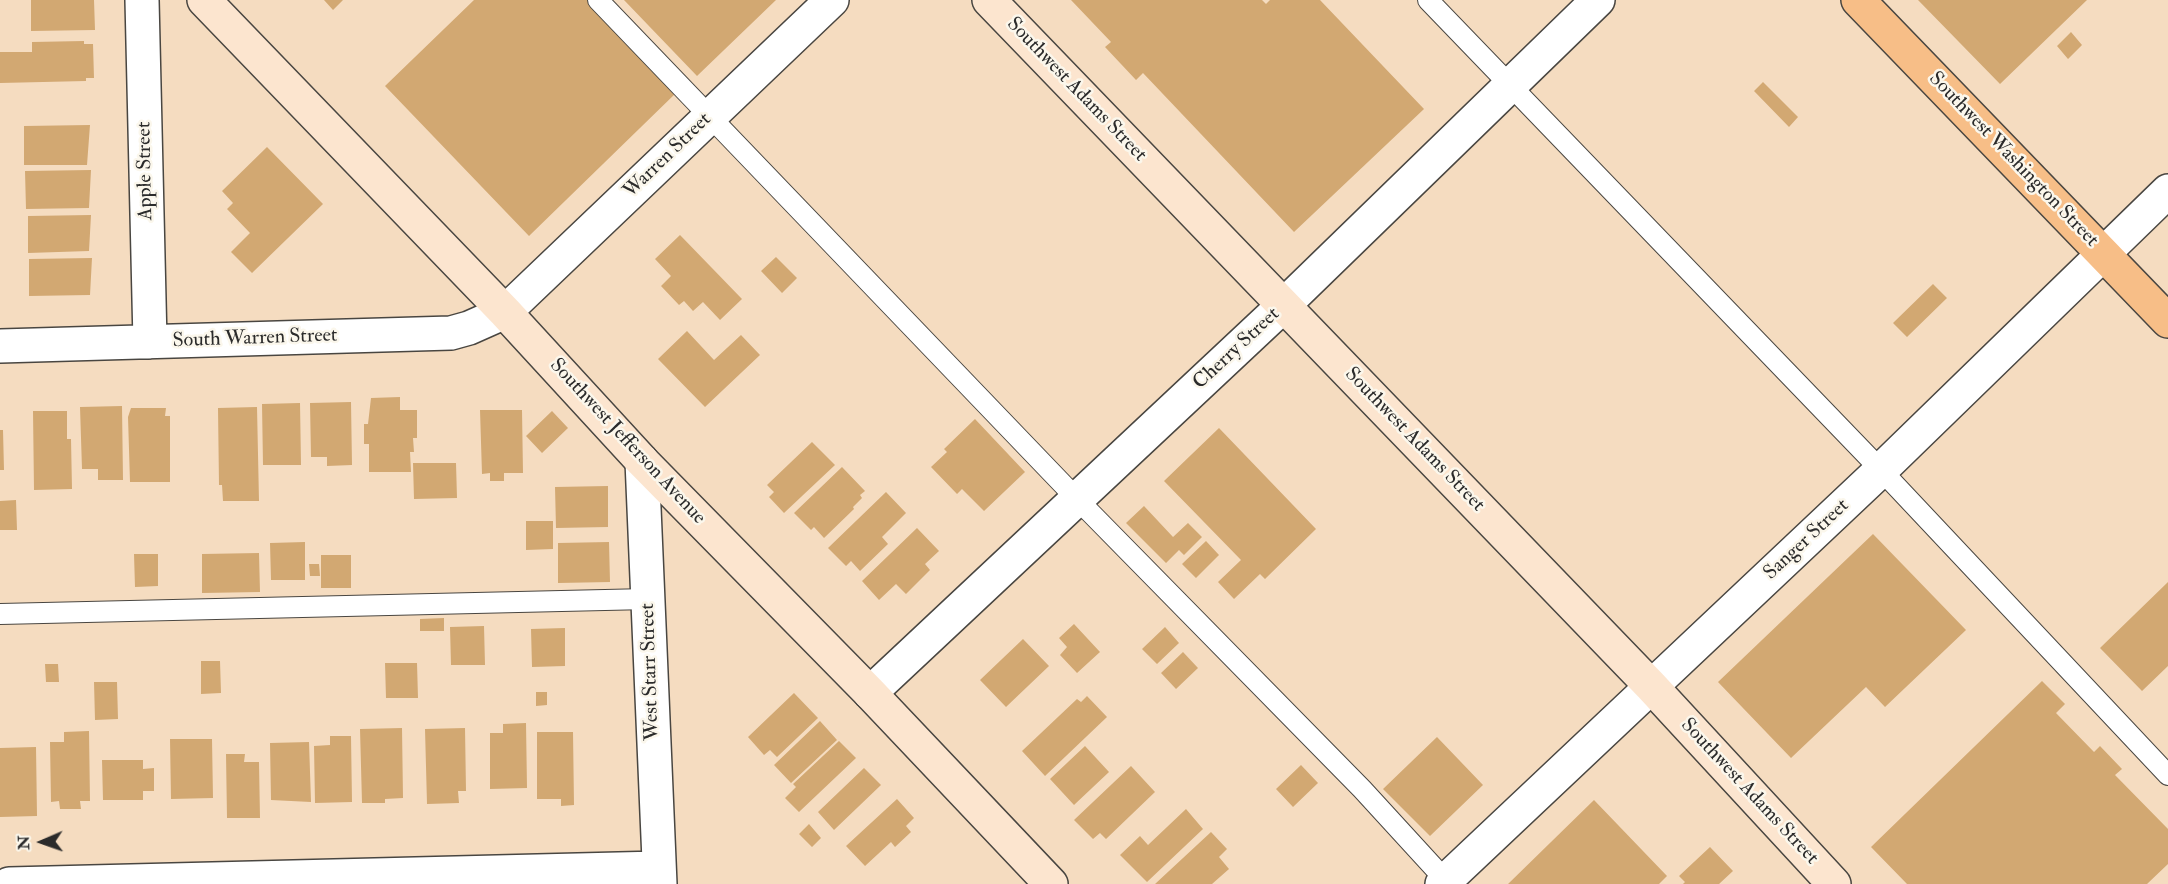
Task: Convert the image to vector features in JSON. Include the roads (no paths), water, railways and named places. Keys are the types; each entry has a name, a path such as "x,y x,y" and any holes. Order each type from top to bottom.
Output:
{"main road":[{"name":"Southwest Jefferson Avenue","path":"204,0 505,312 642,461 870,693 1051,884"},
{"name":"Southwest Adams Street","path":"989,0 1651,686 1834,884"},
{"name":"Southwest Washington Street","path":"1858,0 2168,321"}],"street":[{"name":"Apple Street","path":"141,0 150,342"},
{"name":"Warren Street","path":"505,312 832,0"},
{"name":"Cherry Street","path":"870,693 1284,304 1598,0"},
{"name":"Sanger Street","path":"1445,883 1881,470 2168,192"},
{"name":"South Warren Street","path":"0,346 451,333 505,312"},
{"name":"West Starr Street","path":"642,461 660,876"},
{"path":"9,884 660,876"}],"lane":[{"path":"598,0 1077,499 1362,789 1445,883"},
{"path":"1428,0 1881,470 2168,775"},
{"path":"0,614 648,599"}]}
